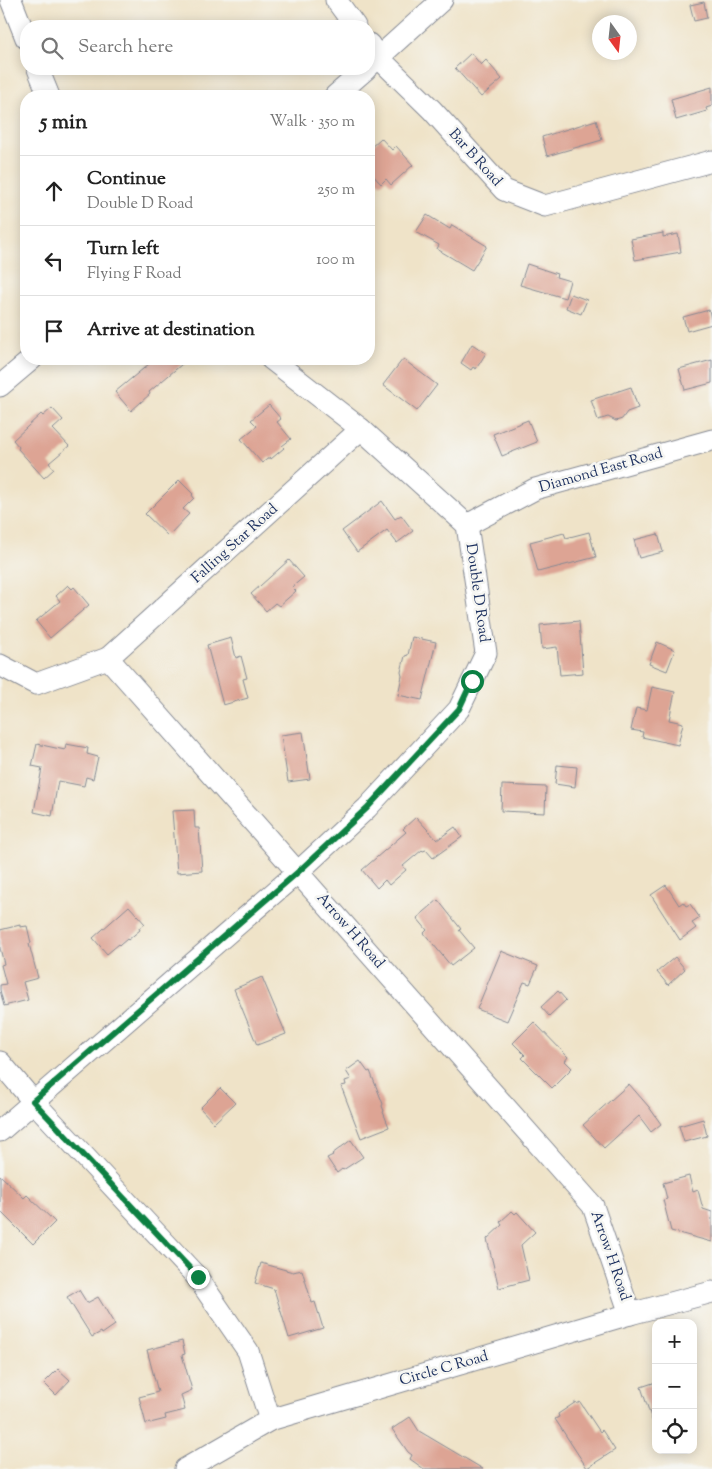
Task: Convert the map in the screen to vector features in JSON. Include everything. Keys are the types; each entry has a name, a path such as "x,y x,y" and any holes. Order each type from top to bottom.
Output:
{"street":[{"path":"11,0 20,23"},
{"path":"336,0 351,20"},
{"path":"375,56 442,0"},
{"name":"Bar B Road","path":"375,62 432,110 504,190 545,206 712,161"},
{"path":"40,75 47,90"},
{"path":"341,90 355,75"},
{"path":"0,386 25,365"},
{"name":"Double D Road","path":"0,1131 298,872 367,808 459,709 486,652 467,525 361,429 280,365"},
{"name":"Falling Star Road","path":"108,658 361,429"},
{"name":"Diamond East Road","path":"467,525 534,489 712,440"},
{"path":"0,666 36,684 108,658"},
{"name":"Arrow H Road","path":"108,658 593,1206 630,1314"},
{"path":"0,1062 33,1101 198,1277 248,1351 270,1420"},
{"name":"Circle C Road","path":"184,1469 270,1420 630,1314 712,1292"}],"building":[{"path":"704,2 707,18 694,21 690,5"},
{"path":"471,53 481,65 486,60 502,79 481,97 455,68"},
{"path":"712,87 712,106 706,108 707,111 676,120 671,99"},
{"path":"596,120 602,140 547,156 542,137"},
{"path":"381,138 392,150 396,146 413,165 391,185 386,179 381,184 375,178 375,144"},
{"path":"427,215 450,229 452,225 487,246 472,270 437,249 439,245 416,232"},
{"path":"663,233 663,237 678,234 681,252 635,260 631,239"},
{"path":"527,264 557,274 556,277 570,281 565,298 520,285"},
{"path":"571,294 587,300 581,314 566,308"},
{"path":"709,310 712,324 687,331 683,317"},
{"path":"472,344 486,353 476,369 473,367 471,370 461,363"},
{"path":"403,359 437,385 417,411 383,385"},
{"path":"712,360 712,383 685,390 679,369"},
{"path":"148,365 181,365 149,392 150,394 131,411 115,392"},
{"path":"631,387 638,408 627,412 622,419 616,421 608,417 598,420 591,400"},
{"path":"269,405 281,419 277,422 291,439 271,459 270,457 262,463 241,439 257,426 251,420"},
{"path":"52,408 63,420 53,429 69,446 49,463 54,469 44,478 18,449 19,447 13,440 41,414 43,416"},
{"path":"528,420 537,442 502,456 493,434"},
{"path":"179,480 193,494 194,498 183,509 189,514 168,536 145,514"},
{"path":"382,501 395,519 401,515 413,531 397,543 387,530 357,552 342,531"},
{"path":"589,532 596,557 538,572 530,542 564,533 566,538"},
{"path":"658,534 663,552 639,558 634,540"},
{"path":"289,560 304,577 292,587 296,591 279,606 275,603 266,611 251,594"},
{"path":"68,585 72,589 74,587 89,605 50,638 36,621 60,601 56,596"},
{"path":"579,621 583,673 560,675 557,647 542,649 540,625"},
{"path":"412,637 436,642 422,700 398,695 402,676 401,672 405,656 408,655"},
{"path":"231,638 236,658 241,656 247,678 243,679 248,698 223,705 207,645"},
{"path":"657,642 675,650 667,671 649,664"},
{"path":"652,687 675,692 669,720 683,723 678,745 642,737 643,732 631,730 636,708 647,710"},
{"path":"303,732 310,779 288,782 281,735"},
{"path":"37,744 65,750 66,744 88,748 87,754 98,757 93,779 86,777 84,786 58,781 52,816 34,812 42,768 32,766"},
{"path":"557,765 577,767 575,787 555,784"},
{"path":"502,785 546,787 545,813 501,811"},
{"path":"194,810 195,828 199,828 202,871 177,873 172,811"},
{"path":"416,817 437,840 455,827 462,837 433,858 426,850 422,850 403,866 406,870 389,885 385,880 377,888 362,870 406,832 403,829"},
{"path":"666,885 679,905 683,902 686,906 690,904 700,918 692,923 696,928 680,940 651,895"},
{"path":"438,900 474,948 451,966 424,933 427,930 417,918"},
{"path":"129,906 145,924 128,940 119,944 107,954 93,938"},
{"path":"20,925 20,927 27,926 31,943 29,944 38,978 23,982 28,1000 4,1006 0,985 6,984 1,965 4,964 0,948 0,930"},
{"path":"501,951 538,966 530,984 524,982 507,1021 477,1009"},
{"path":"675,957 685,969 668,985 657,972"},
{"path":"262,977 286,1034 257,1045 234,989"},
{"path":"558,991 566,1000 549,1016 541,1007"},
{"path":"534,1022 568,1057 565,1061 572,1068 552,1088 522,1058 525,1055 513,1043"},
{"path":"360,1061 368,1072 370,1071 383,1104 383,1112 389,1127 361,1138 341,1086 346,1085 345,1081 351,1079 346,1071"},
{"path":"629,1084 661,1124 651,1132 639,1116 604,1148 583,1125"},
{"path":"220,1088 235,1103 214,1123 200,1108"},
{"path":"703,1119 707,1136 684,1142 679,1126"},
{"path":"351,1140 363,1157 337,1173 327,1158"},
{"path":"0,1175 24,1198 27,1195 55,1222 33,1244 0,1211"},
{"path":"689,1176 693,1192 698,1190 703,1209 712,1212 712,1242 671,1231 663,1200 667,1199 663,1183"},
{"path":"512,1211 515,1214 517,1212 535,1232 521,1245 529,1280 499,1288 487,1239 502,1225 500,1222"},
{"path":"261,1263 293,1272 302,1270 312,1303 315,1302 323,1328 289,1338 274,1289 255,1283"},
{"path":"79,1290 87,1303 98,1297 115,1325 102,1334 101,1332 92,1337 67,1297"},
{"path":"182,1341 185,1354 182,1355 192,1390 181,1395 185,1410 165,1415 166,1419 146,1424 139,1397 158,1392 147,1350"},
{"path":"58,1369 70,1380 56,1395 44,1383"},
{"path":"652,1383 652,1420 641,1387"},
{"path":"576,1402 577,1404 580,1402 600,1432 602,1430 615,1450 587,1468 555,1419 559,1417 558,1414"},
{"path":"410,1417 419,1431 483,1469 424,1469 410,1459 412,1455 392,1429"}],"route":[{"path":"198,1277 33,1101 298,872 367,808 459,709 472,681"}]}
